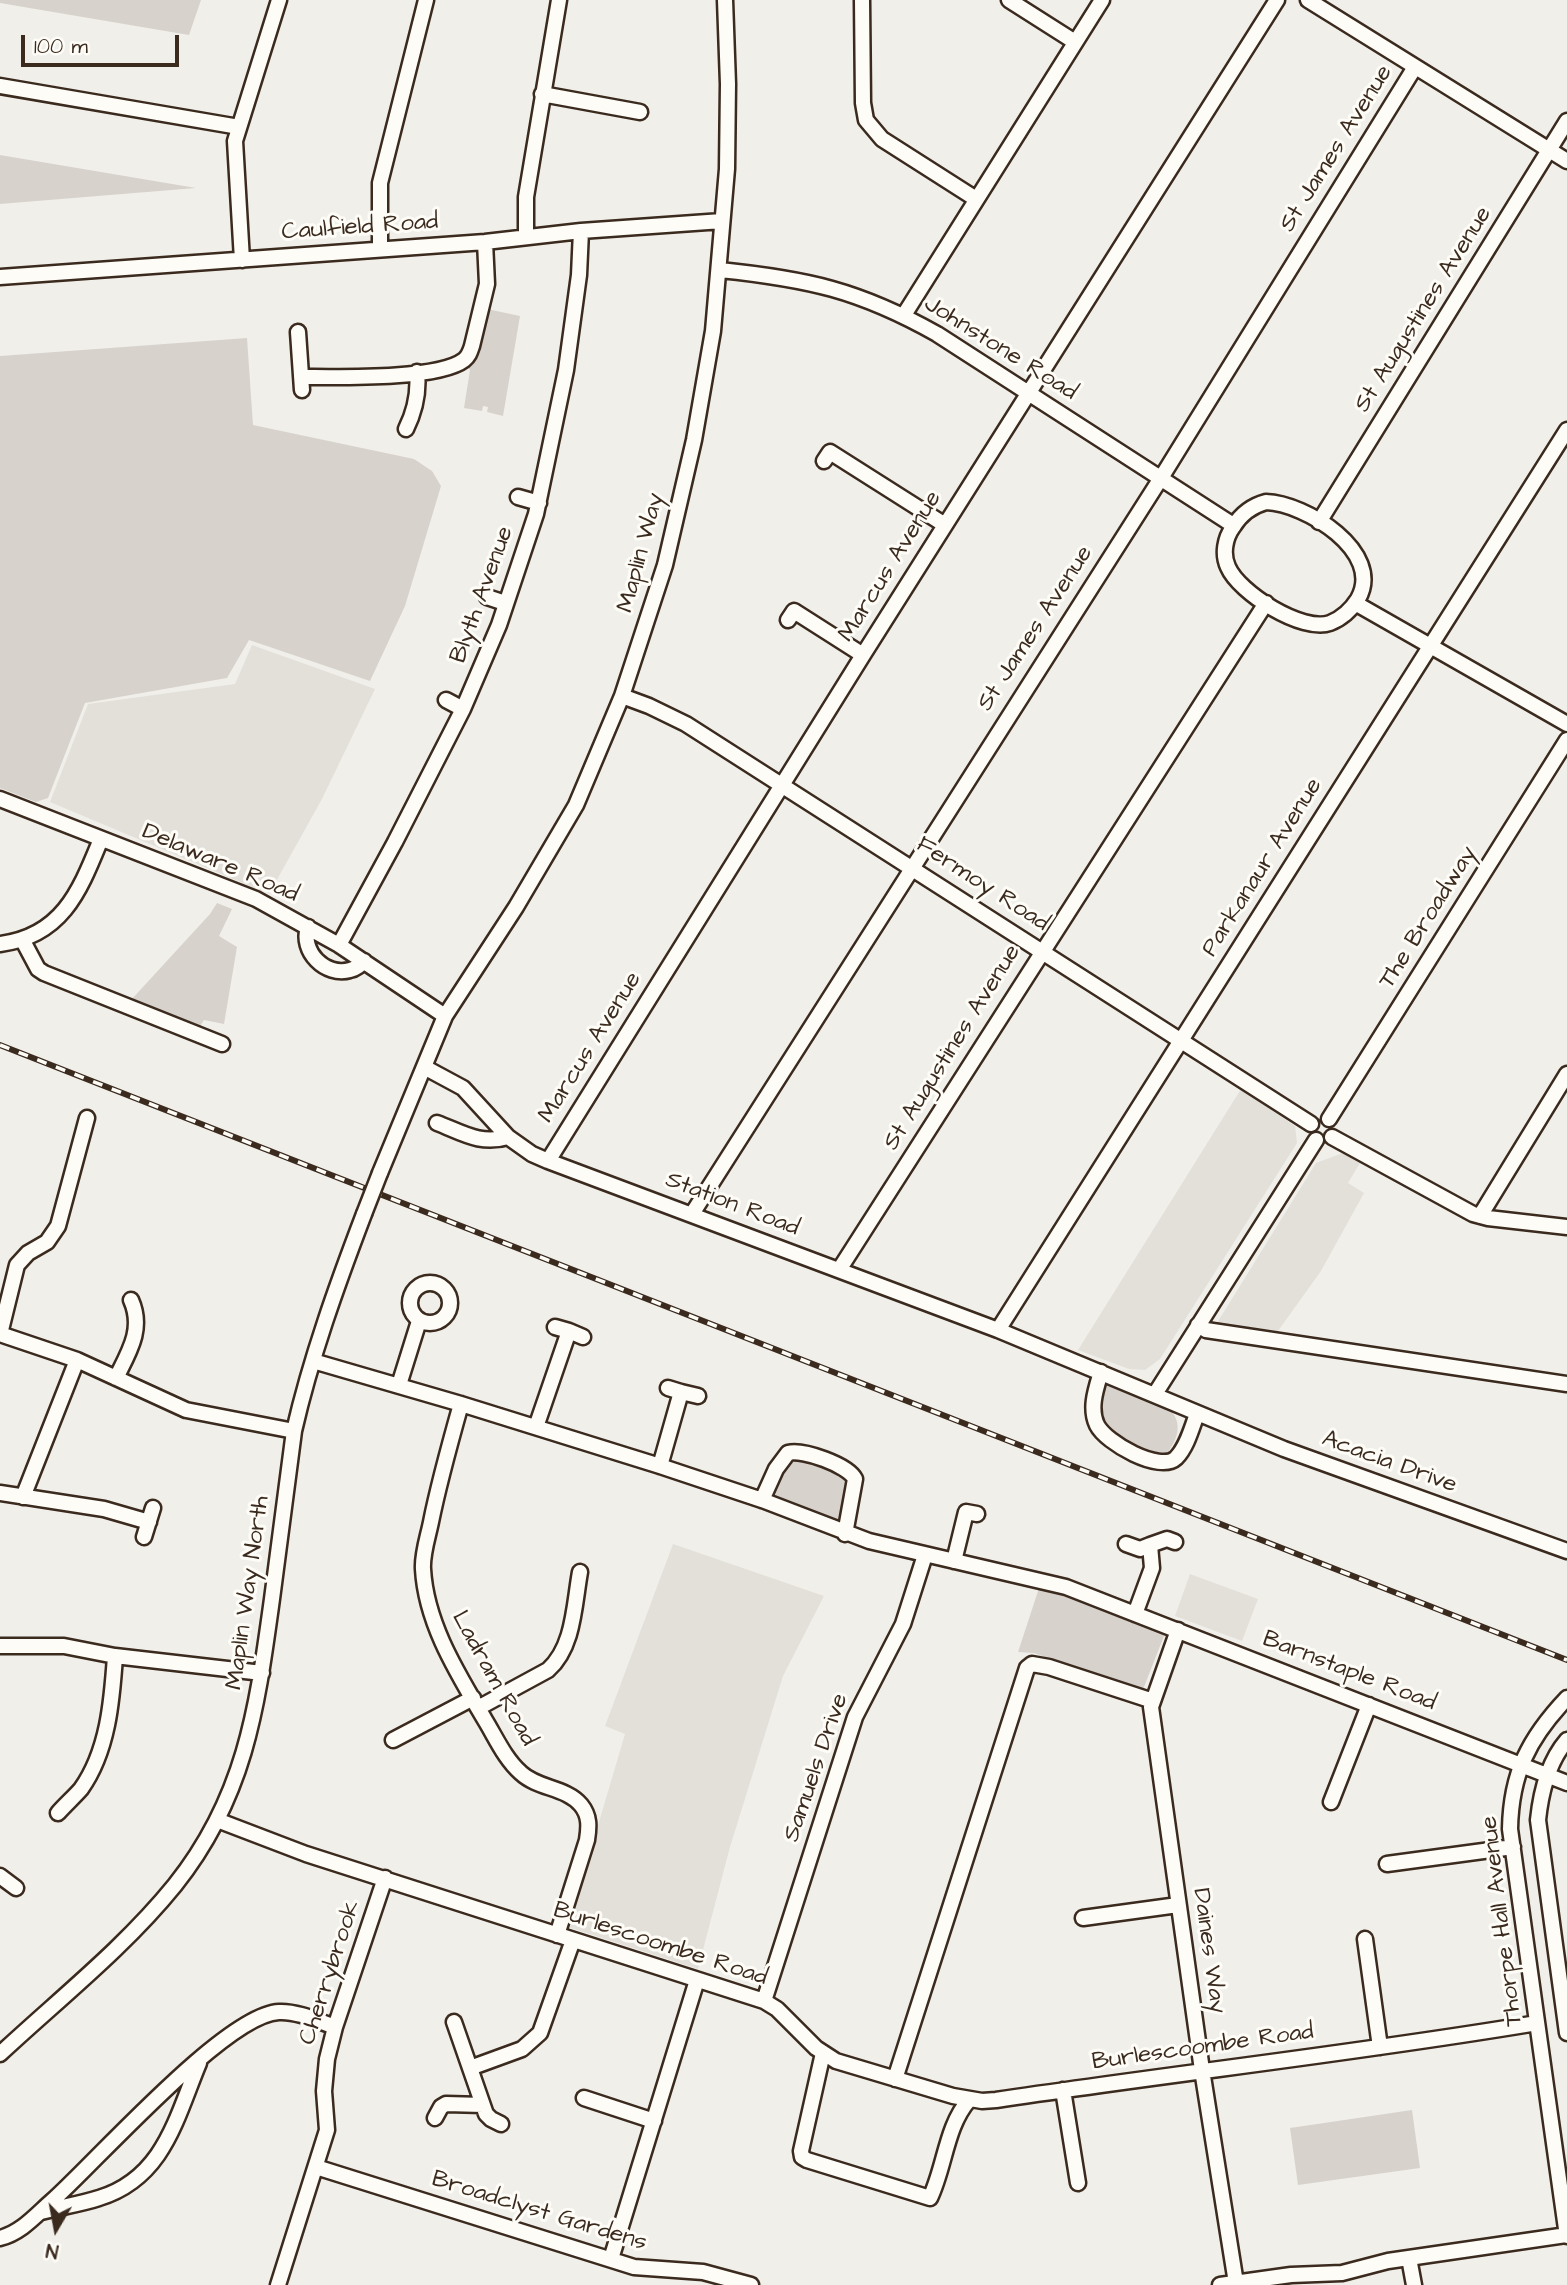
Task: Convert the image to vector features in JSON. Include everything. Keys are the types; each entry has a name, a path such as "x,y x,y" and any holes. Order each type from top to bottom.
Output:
{"street":[{"path":"243,260 235,141 279,0"},
{"path":"380,249 380,183 426,0"},
{"path":"526,237 526,197 559,0"},
{"name":"Maplin Way","path":"424,1067 445,1016 516,907 576,805 622,696 658,587 682,496 705,382 720,270 728,124 725,0"},
{"path":"862,0 863,103 866,120 882,139 976,199"},
{"path":"1009,0 1075,43"},
{"path":"904,315 1102,0"},
{"name":"Marcus Avenue","path":"548,1161 863,655 1277,0"},
{"path":"1308,0 1567,161"},
{"name":"St James Avenue","path":"692,1214 1161,478 1415,67"},
{"path":"0,86 239,127"},
{"path":"542,94 640,112"},
{"name":"St Augustines Avenue","path":"1319,522 1567,121"},
{"name":"Caulfield Road","path":"0,277 485,242 580,231 722,221"},
{"name":"Blyth Avenue","path":"339,945 463,709 499,625 538,503 566,370 579,275 580,231"},
{"path":"298,332 301,384 417,372 454,365 469,355 487,284 485,242"},
{"name":"Johnstone Road","path":"720,270 818,284 904,315 1233,525"},
{"path":"413,420 417,372"},
{"name":"Parkanaur Avenue","path":"998,1330 1567,430"},
{"path":"831,451 945,525"},
{"path":"518,497 538,503"},
{"path":"1266,502 1283,504 1319,522 1353,548 1362,564 1363,585 1355,603 1342,617 1319,626 1301,621 1266,603 1242,585 1229,570 1226,562 1226,542 1233,525 1247,510 1266,502"},
{"path":"487,597 505,603"},
{"name":"St Augustines Avenue","path":"839,1270 1266,603"},
{"path":"1355,603 1567,724"},
{"path":"794,611 863,655"},
{"name":"Fermoy Road","path":"622,696 686,724 1311,1124"},
{"path":"446,700 463,709"},
{"name":"The Broadway","path":"1329,1119 1567,740"},
{"name":"Delaware Road","path":"0,799 256,899 339,945 445,1016"},
{"path":"0,944 22,939 48,925 72,901 101,839"},
{"path":"308,927 305,936 313,957 333,970 350,970 364,961"},
{"path":"22,939 38,969 44,973 207,1032 222,1044"},
{"name":"Station Road","path":"424,1067 463,1088 508,1137 533,1154 944,1310"},
{"name":"Maplin Way North","path":"0,2054 121,1943 155,1908 187,1869 217,1820 245,1753 258,1703 294,1431 313,1361 364,1214 424,1067"},
{"path":"1480,1216 1567,1074"},
{"path":"1321,1117 1329,1119 1334,1125 1332,1137 1325,1142 1316,1140 1310,1131 1311,1124 1321,1117"},
{"path":"88,1118 58,1226 47,1242 28,1253 17,1265 0,1334 78,1360 186,1410 294,1431"},
{"path":"437,1123 484,1141 508,1137"},
{"path":"1332,1137 1480,1216 1567,1227"},
{"path":"1155,1394 1316,1140"},
{"path":"116,1378 136,1333 137,1314 131,1300"},
{"name":"Acacia Drive","path":"944,1310 1354,1476 1567,1551"},
{"path":"399,1385 419,1321"},
{"path":"1198,1325 1206,1330 1279,1342 1567,1384"},
{"path":"536,1427 562,1329 583,1337"},
{"path":"23,1497 78,1360"},
{"name":"Barnstaple Road","path":"313,1361 660,1466 762,1500 845,1534 1057,1584 1567,1783"},
{"path":"1101,1372 1094,1396 1097,1424 1113,1443 1125,1450 1159,1462 1169,1462 1177,1457 1183,1448 1198,1414"},
{"path":"660,1466 675,1390 698,1396"},
{"name":"Ladram Road","path":"461,1404 439,1482 422,1567 438,1632 475,1703 507,1756 522,1774 535,1783 569,1796 586,1812 589,1824 587,1840 557,1935"},
{"path":"762,1500 775,1469 788,1453 800,1451 834,1464 850,1471 855,1479 845,1534"},
{"path":"0,1493 151,1515 144,1538"},
{"path":"954,1561 966,1511"},
{"path":"1126,1544 1140,1549 1167,1539 1175,1542"},
{"path":"1135,1614 1152,1568 1150,1545"},
{"name":"Samuels Drive","path":"764,2001 855,1717 903,1624 925,1555"},
{"path":"393,1740 548,1670 556,1662 567,1642 580,1572"},
{"name":"Daines Way","path":"1178,1630 1151,1713 1202,2070 1236,2283"},
{"path":"0,1646 64,1646 115,1656 262,1673"},
{"path":"58,1813 82,1788 102,1745 112,1703 115,1656"},
{"path":"895,2079 1027,1668 1032,1664 1039,1665 1153,1701"},
{"name":"Thorpe Hall Avenue","path":"1567,1698 1536,1734 1521,1764 1513,1790 1510,1817 1567,2235"},
{"path":"1331,1802 1369,1705"},
{"name":"Thorpe Hall Avenue","path":"1566,2023 1538,1819 1540,1798 1547,1775 1567,1740"},
{"name":"Burlescoombe Road","path":"217,1820 306,1854 764,2001 823,2053 836,2061 969,2100 996,2100 1537,2023"},
{"path":"1387,1864 1513,1847"},
{"path":"0,1876 16,1888"},
{"name":"Cherrybrook","path":"278,2285 327,2130 324,2091 327,2059 335,2027 386,1878"},
{"path":"1083,1918 1178,1905"},
{"path":"1365,1939 1380,2047"},
{"path":"470,2068 522,2049 536,2038 573,1940"},
{"path":"611,2259 697,1980"},
{"path":"0,2238 14,2233 67,2188 201,2058 258,2017 270,2013 292,2013 335,2027"},
{"path":"454,2022 483,2105 491,2119 501,2124"},
{"path":"823,2053 801,2151 802,2157 807,2160 930,2198 955,2124 969,2100"},
{"path":"39,2212 114,2193 148,2168 172,2133 201,2058"},
{"path":"173,2083 187,2091"},
{"path":"1063,2090 1077,2183"},
{"path":"584,2098 654,2121"},
{"path":"435,2118 446,2104 483,2105"},
{"name":"Broadclyst Gardens","path":"316,2167 611,2259 650,2269 703,2272 751,2285"},
{"path":"67,2188 74,2204"},
{"path":"1220,2285 1291,2275 1342,2273 1409,2258 1567,2235"},
{"path":"1409,2258 1414,2285"}],"shaded area":[{"path":"0,0 201,0 189,35 0,3"},
{"path":"0,155 196,188 0,204"},
{"path":"487,309 520,316 503,416 487,412 488,407 483,406 482,411 464,408 470,370 466,365"},
{"path":"247,338 253,425 414,459 432,471 441,486 405,606 370,681 249,640 227,678 85,703 48,798 36,802 0,788 0,356"},
{"path":"252,645 375,689 322,799 269,894 50,802 88,704 235,684"},
{"path":"217,903 232,909 219,936 237,947 224,1024 204,1020 200,1026 131,1000 210,914"},
{"path":"1241,1089 1295,1126 1297,1143 1160,1359 1145,1370 1129,1369 1078,1350"},
{"path":"1343,1153 1360,1163 1348,1183 1364,1193 1321,1271 1278,1331 1217,1323 1316,1163"},
{"path":"1102,1383 1171,1411 1178,1427 1174,1443 1167,1453 1120,1443 1096,1414"},
{"path":"798,1456 849,1477 843,1516 833,1522 776,1498 773,1490 785,1462"},
{"path":"673,1544 824,1596 783,1676 730,1847 698,1969 568,1927 625,1734 605,1726"},
{"path":"1190,1574 1258,1599 1242,1641 1175,1616"},
{"path":"1040,1585 1051,1586 1158,1630 1164,1636 1142,1692 1034,1653 1018,1652"},
{"path":"1412,2110 1420,2168 1298,2185 1290,2128"}],"railway":[{"path":"0,1045 1567,1660"}]}
